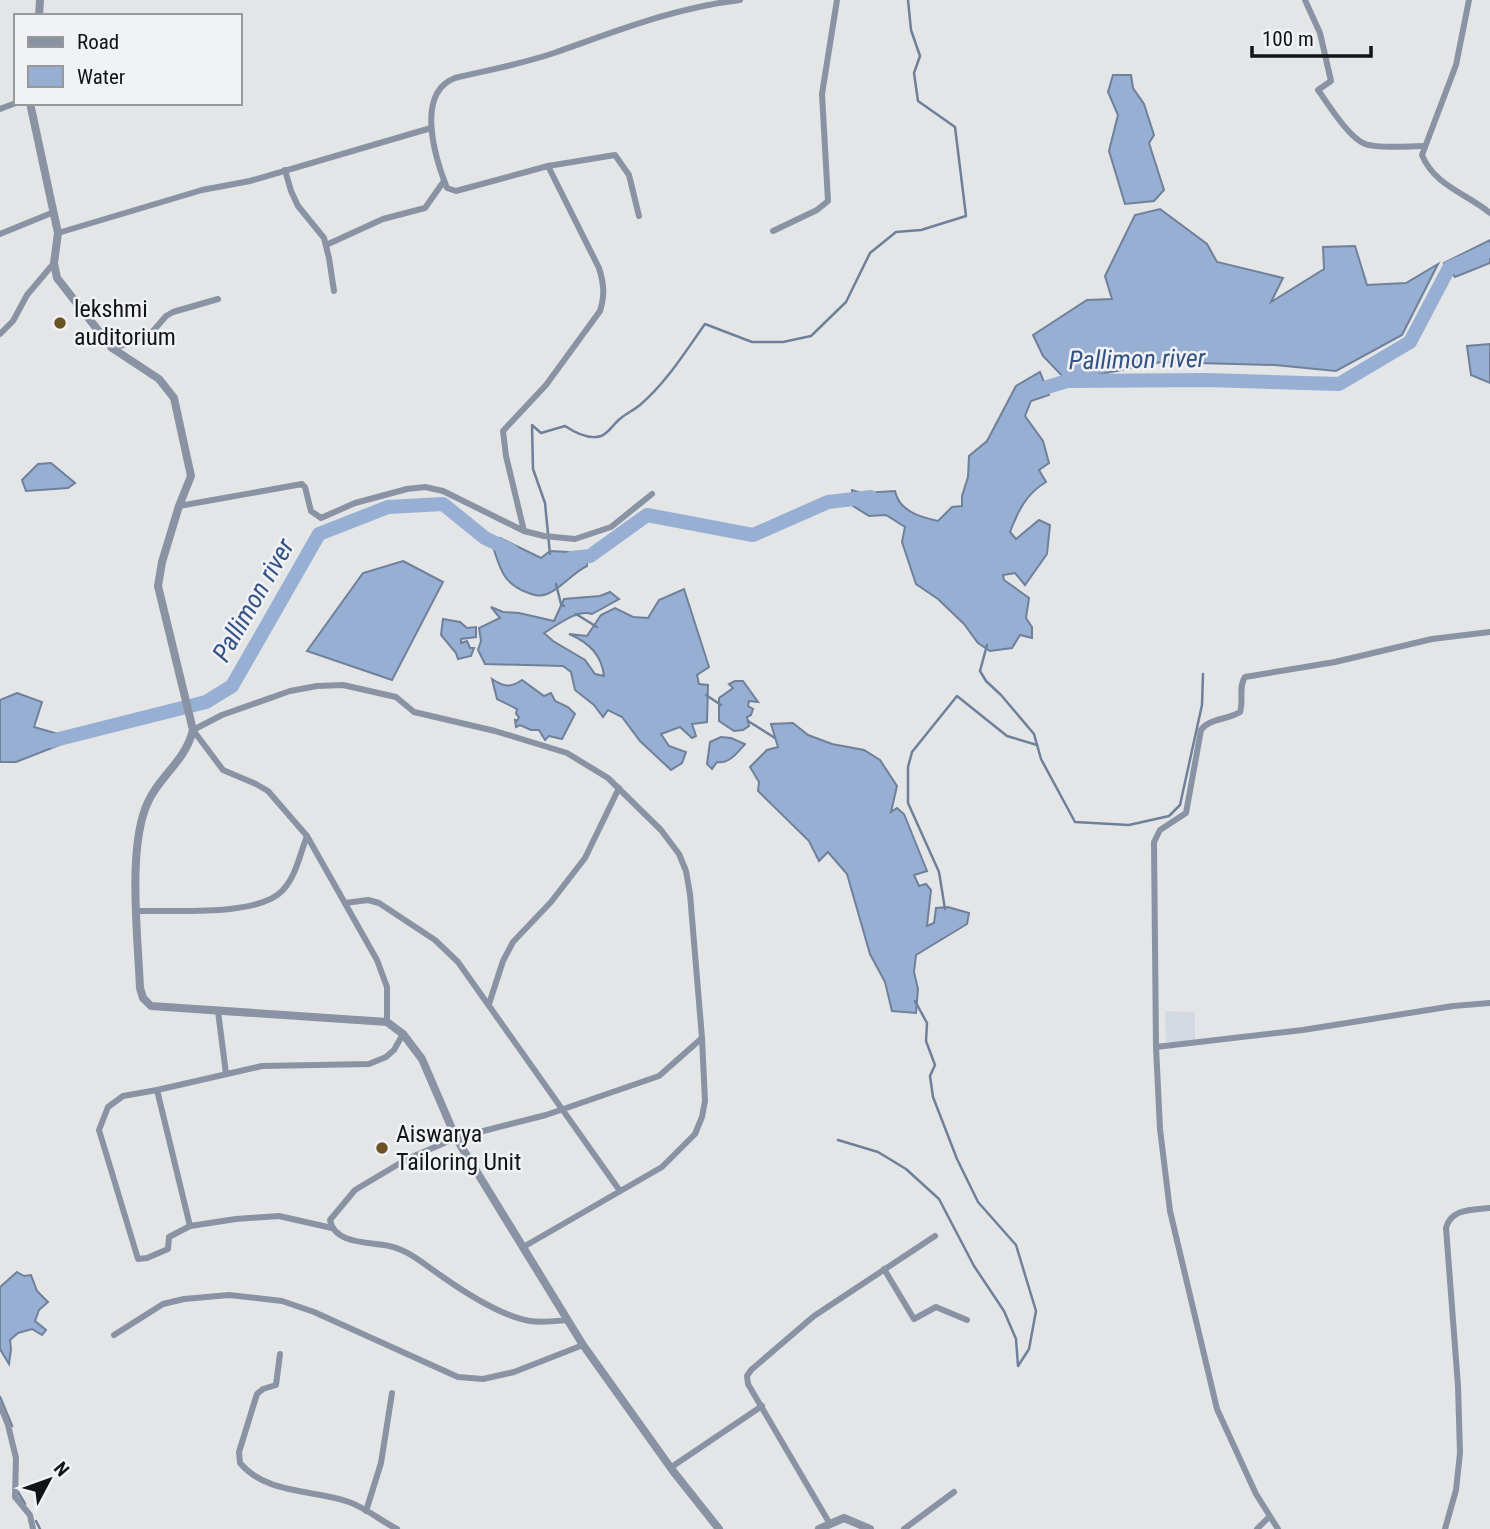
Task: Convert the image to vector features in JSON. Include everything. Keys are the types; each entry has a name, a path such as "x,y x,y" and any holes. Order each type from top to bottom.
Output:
{"street":[{"path":"639,216 629,175 615,155 548,166 456,191 447,188 433,153 431,128 436,92 448,80 551,54 635,24 700,5 740,0"},
{"path":"773,231 817,210 828,201 822,94 837,0"},
{"path":"1305,0 1320,33 1331,82 1318,90 1337,116 1357,139 1367,145 1425,146"},
{"path":"1469,0 1456,65 1422,155 1427,168 1490,213"},
{"path":"30,105 58,233 54,263 57,278 112,348 159,379 174,398 191,476 162,562 158,586 193,726 223,770 268,792 307,836 366,936 387,988 387,1022"},
{"path":"58,233 202,190 250,181 431,128"},
{"path":"524,531 506,456 503,431 546,385 591,325 604,299 604,284 599,268 548,166"},
{"path":"285,170 290,191 298,206 315,225 326,245 334,291"},
{"path":"326,245 383,219 425,208 444,181"},
{"path":"0,234 54,212"},
{"path":"0,334 13,321 27,295 54,263"},
{"path":"112,348 147,338 161,321 173,312 218,299"},
{"path":"179,506 302,484 307,492 311,511 321,518 355,503 425,487 454,496 524,531 575,540 611,527 652,494"},
{"path":"1278,1529 1269,1517 1217,1409 1170,1211 1160,1129 1156,1047 1154,842 1160,830 1186,813 1202,727 1240,712 1241,682 1248,676 1335,662 1432,639 1490,632"},
{"path":"193,726 290,691 317,686 343,685 396,697 402,699 414,712 495,731 567,753 599,771 619,788 661,830 680,854 686,871 702,1038 705,1101 702,1117 695,1134 662,1167 524,1246"},
{"path":"193,726 189,747 149,800 138,827 137,911 140,988 143,998 150,1006 387,1022 403,1034 422,1059 456,1138 583,1345 670,1468 719,1529"},
{"path":"489,1004 503,961 513,942 551,902 585,858 619,788"},
{"path":"137,911 237,909 268,902 282,892 291,879 307,836"},
{"path":"345,903 368,900 379,902 450,953 620,1191"},
{"path":"1156,1047 1303,1030 1454,1006 1490,1003"},
{"path":"218,1010 226,1074"},
{"path":"332,1228 279,1216 190,1226 169,1237 168,1249 138,1259 99,1129 108,1107 123,1096 262,1066 369,1064 386,1057 394,1050 403,1034"},
{"path":"568,1320 529,1321 511,1314 464,1292 404,1249 359,1242 338,1234 332,1228 330,1220 338,1208 361,1186 407,1159 456,1138 561,1110 659,1076 702,1038"},
{"path":"157,1090 190,1226"},
{"path":"1445,1529 1456,1490 1460,1453 1458,1386 1446,1228 1450,1218 1456,1214 1490,1208"},
{"path":"830,1524 746,1381 751,1370 814,1317 935,1236"},
{"path":"884,1269 911,1317 917,1318 936,1307 967,1320"},
{"path":"114,1335 163,1304 184,1298 229,1295 282,1301 314,1312 458,1377 484,1379 514,1372 583,1345"},
{"path":"280,1354 276,1385 257,1394 239,1452 240,1463 284,1489 345,1500 397,1529"},
{"path":"366,1511 381,1463 392,1392"},
{"path":"0,1405 8,1424 16,1458 15,1497 30,1515 33,1529"},
{"path":"670,1468 762,1406"},
{"path":"904,1529 954,1492"},
{"path":"1257,1529 1269,1517"},
{"path":"819,1529 844,1518 870,1529"}],"shaded area":[{"path":"1165,1011 1195,1012 1195,1041 1166,1042"}],"water":[{"path":"1113,75 1131,75 1133,88 1144,104 1154,135 1149,143 1164,190 1154,201 1125,204 1109,151 1118,115 1108,92"},
{"path":"1160,209 1207,244 1217,262 1283,278 1271,302 1324,269 1323,247 1355,246 1367,285 1406,283 1438,264 1402,335 1336,371 1275,365 1161,362 1067,381 1043,356 1033,335 1087,300 1112,299 1105,276 1135,215"},
{"path":"1490,240 1490,263 1455,277 1444,263"},
{"path":"1490,344 1490,383 1471,375 1467,346"},
{"path":"1040,372 1049,395 1031,401 1025,416 1043,441 1049,463 1039,470 1046,482 1033,492 1024,504 1010,532 1016,539 1039,520 1050,525 1047,554 1025,585 1015,573 1003,575 1004,580 1029,598 1026,618 1032,627 1032,638 1020,635 1012,648 990,651 978,643 964,624 938,599 916,584 902,542 905,527 886,515 869,516 853,506 852,490 862,493 895,491 897,498 906,508 938,521 952,507 962,506 969,456 987,441 1016,386"},
{"path":"51,463 75,483 68,488 26,491 22,480 38,464"},
{"path":"500,538 541,558 550,551 587,553 587,566 552,592 531,594 513,585 504,576 494,550"},
{"path":"403,561 443,582 392,680 307,651 363,573"},
{"path":"684,589 709,667 697,675 699,684 708,685 707,722 692,724 696,736 692,738 680,727 661,734 669,746 686,752 682,763 671,770 640,741 622,717 608,710 603,717 594,705 575,690 571,672 563,666 485,664 478,650 481,641 479,628 500,618 491,607 503,612 554,621 564,599 600,596 610,592 619,599 592,614 573,616 544,633 585,660 595,674 604,676 603,668 593,650 569,634 587,636 601,615 615,608 633,617 648,618 659,600"},
{"path":"443,619 460,622 467,628 476,627 476,637 461,639 461,643 467,641 470,648 474,648 471,656 458,659 441,635"},
{"path":"492,679 507,686 522,680 544,696 551,693 555,701 568,707 575,714 562,739 549,736 545,740 539,730 520,725 516,727 515,720 519,717 516,714 517,709 497,699"},
{"path":"743,681 758,702 749,701 748,706 753,709 747,717 749,726 734,731 719,721 719,698 733,688 729,684"},
{"path":"17,693 42,702 34,727 75,739 16,762 0,762 0,700"},
{"path":"793,723 808,735 832,744 864,750 880,760 897,786 891,812 897,808 904,814 927,871 914,875 919,886 926,884 931,890 927,926 934,923 936,908 948,907 969,913 967,924 916,955 916,1013 892,1011 885,982 870,954 847,874 828,852 819,861 809,841 758,791 759,782 750,767 767,750 778,747 771,724"},
{"path":"721,737 745,744 733,757 717,762 712,769 707,764 710,742"},
{"path":"17,1272 24,1276 31,1275 37,1291 48,1302 39,1310 35,1321 46,1330 42,1335 32,1329 18,1333 10,1340 9,1364 0,1349 0,1287"}],"waterway":[{"path":"550,554 545,503 533,469 532,425 541,433 565,426 587,436 604,435 658,387 705,324 752,342 783,342 811,336 846,302 870,253 896,232 921,230 966,216 955,127 918,101 914,73 920,56 911,30 908,0"},
{"name":"Pallimon river","path":"1028,393 1067,381 1207,380 1339,384 1410,342 1449,268 1490,250"},
{"name":"Pallimon river","path":"571,558 590,556 647,515 753,535 828,502 871,497"},
{"name":"Pallimon river","path":"51,741 206,702 232,686 319,534 388,507 443,504 485,538 512,551"},
{"path":"556,584 561,604 564,606"},
{"path":"576,614 597,627"},
{"path":"987,645 980,671 1034,734 1041,759 1075,822 1129,825 1169,816 1180,805 1202,705 1203,674"},
{"path":"706,695 721,705"},
{"path":"945,909 939,872 908,803 908,767 912,752 957,696 1007,736 1037,745"},
{"path":"748,721 775,738"},
{"path":"838,1140 878,1152 906,1169 939,1199 974,1266 1004,1311 1016,1339 1018,1366 1029,1349 1036,1311 1016,1245 978,1202 957,1159 933,1097 930,1076 935,1065 926,1041 927,1023 915,1001"},
{"path":"0,1397 12,1426"},
{"path":"18,1492 25,1504"},
{"path":"36,1521 40,1529"}],"place":[{"name":"lekshmi auditorium","path":"60,323"},
{"name":"Aiswarya Tailoring Unit","path":"382,1148"}]}
